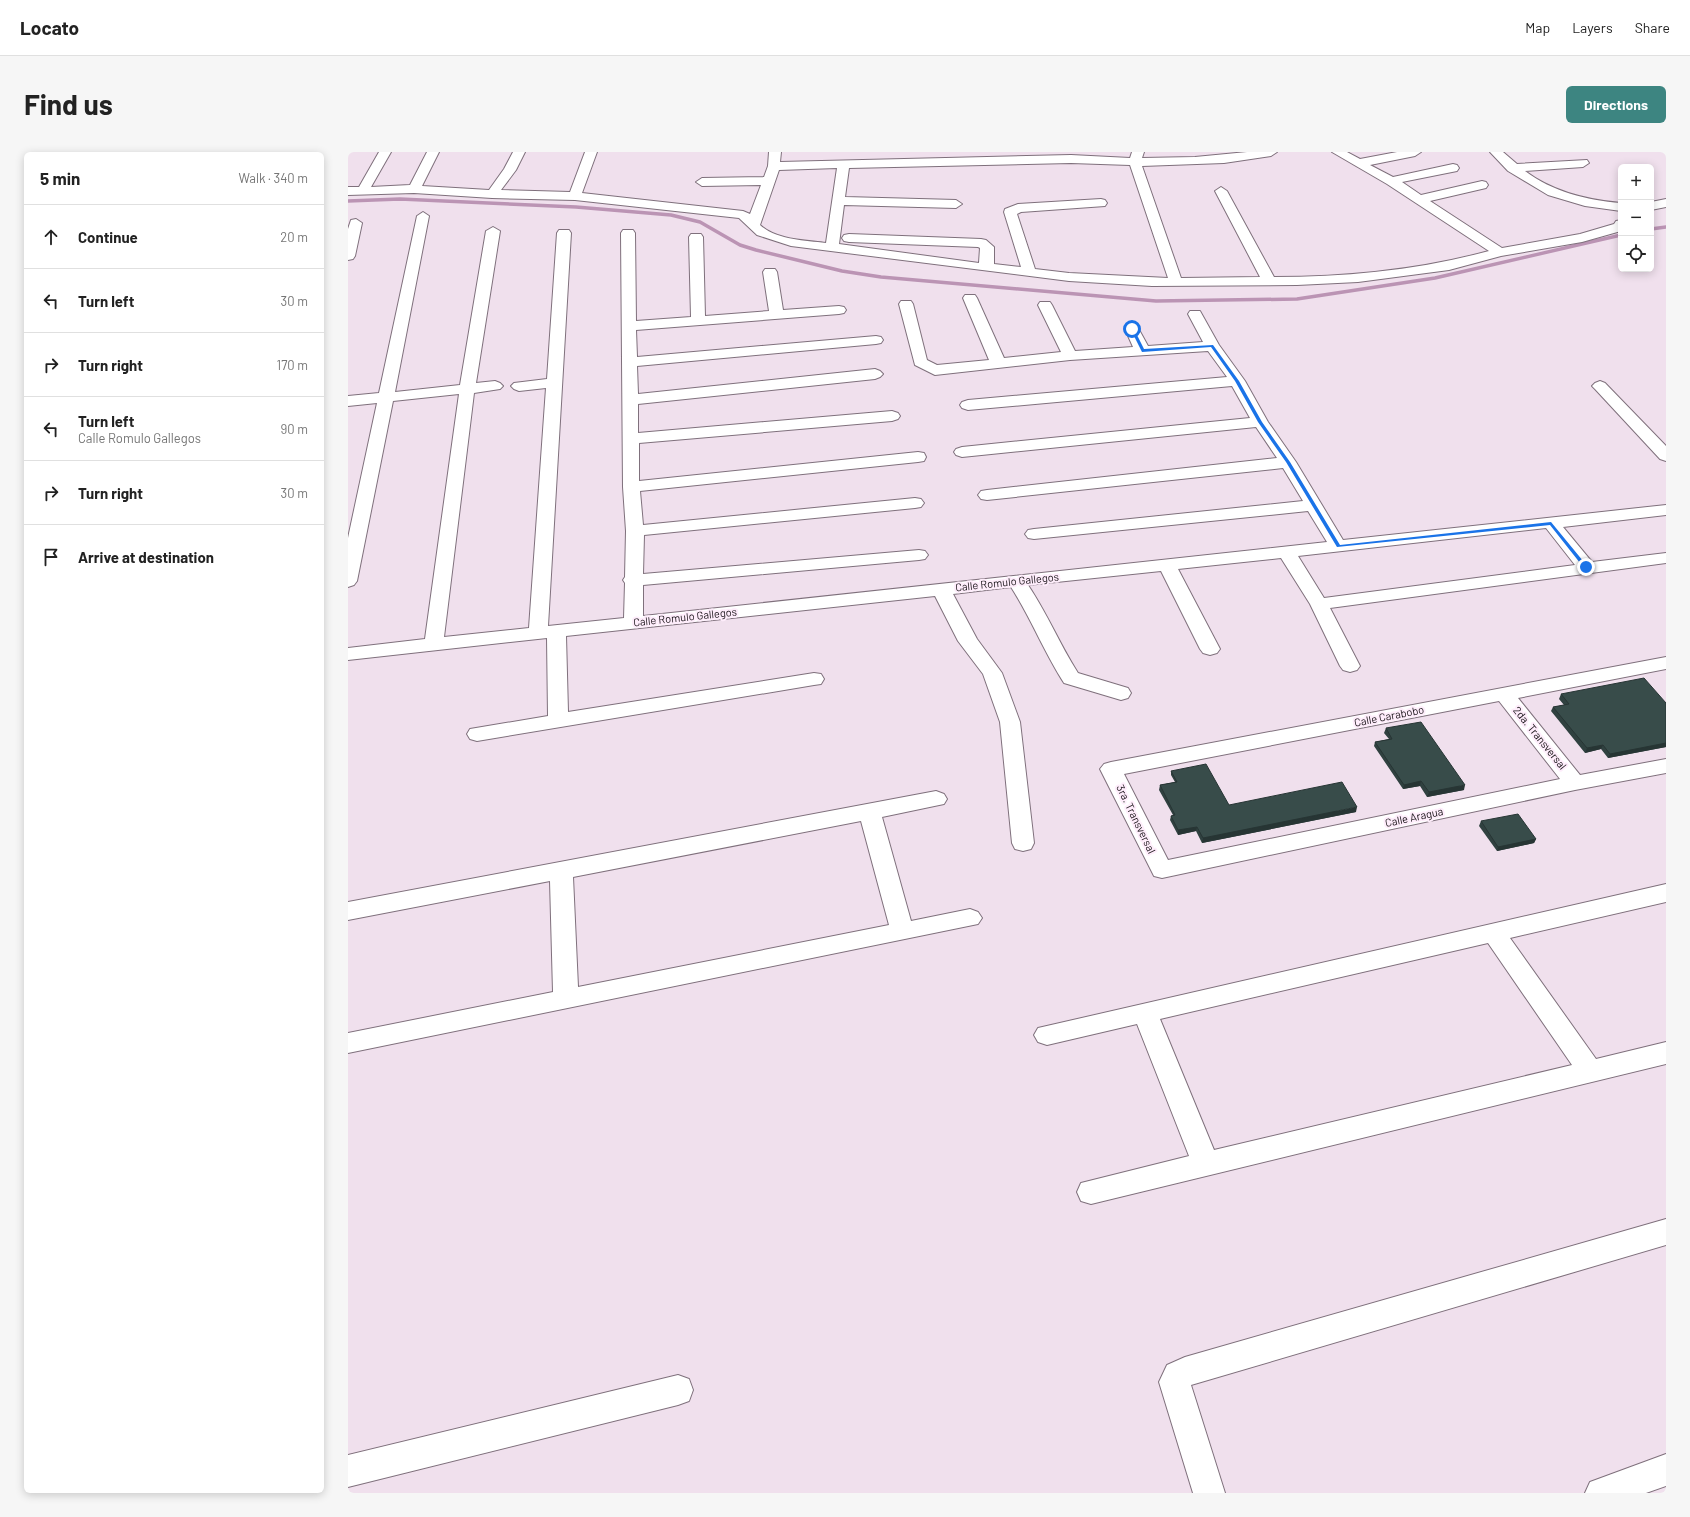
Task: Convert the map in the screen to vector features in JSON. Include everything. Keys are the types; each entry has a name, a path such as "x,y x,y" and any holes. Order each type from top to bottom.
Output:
{"street":[{"path":"363,190 385,152"},
{"path":"414,189 433,152"},
{"path":"492,194 510,170 519,152"},
{"path":"575,196 591,152"},
{"path":"753,225 774,166 775,152"},
{"path":"774,166 843,164 984,156 1071,155 1224,159 1271,152"},
{"path":"1338,152 1421,199 1500,252"},
{"path":"1360,164 1414,152"},
{"path":"1496,152 1512,168 1554,193 1582,202 1615,207"},
{"path":"1137,157 1176,282"},
{"path":"1512,168 1583,163"},
{"path":"833,243 843,164"},
{"path":"1391,181 1453,168"},
{"path":"702,182 769,181"},
{"path":"1421,199 1482,185"},
{"path":"348,191 414,189 492,194 575,196 743,215 765,235 791,242 981,243 987,247 986,263 988,268"},
{"path":"1221,192 1269,281"},
{"path":"839,201 956,204"},
{"path":"1029,272 1010,212 1018,208 1101,203"},
{"path":"1654,205 1666,203"},
{"path":"348,581 423,216"},
{"path":"348,256 356,223"},
{"path":"833,243 988,268 1100,280 1176,282 1269,281 1358,278 1402,274 1454,265 1500,252 1582,238 1618,226"},
{"path":"434,644 467,390 493,231"},
{"path":"558,720 547,632 553,383 564,233"},
{"path":"628,233 631,486 635,531 632,580 633,623"},
{"path":"696,237 698,320"},
{"path":"770,272 777,314"},
{"path":"970,298 998,363"},
{"path":"906,304 920,362 935,370 1070,356 1212,346"},
{"path":"1045,305 1070,356"},
{"path":"629,326 839,310"},
{"path":"1195,314 1212,346 1237,381 1260,422 1288,462 1338,546"},
{"path":"1132,329 1142,350"},
{"path":"629,362 876,340"},
{"path":"630,400 875,374"},
{"path":"968,405 1237,381"},
{"path":"519,386 553,383"},
{"path":"348,401 495,386"},
{"path":"1600,386 1666,456"},
{"path":"630,439 892,416"},
{"path":"962,452 1260,422"},
{"path":"631,486 918,457"},
{"path":"987,495 1288,462"},
{"path":"635,531 915,503"},
{"path":"1034,534 1314,505"},
{"name":"Calle Romulo Gallegos","path":"348,654 1666,510"},
{"path":"1551,523 1586,567"},
{"path":"1287,552 1319,604 1350,666"},
{"path":"632,580 919,555"},
{"path":"1319,604 1586,567 1666,558"},
{"path":"1167,565 1210,650"},
{"path":"1016,581 1032,605 1052,647 1071,678 1100,688 1121,693"},
{"path":"941,589 968,641 992,673 1010,722 1019,793 1023,843"},
{"name":"Calle Carabobo","path":"1111,769 1666,663"},
{"path":"477,734 814,679"},
{"name":"2da. Transversal","path":"1504,694 1575,783"},
{"name":"Calle Aragua","path":"1162,870 1575,783 1666,766"},
{"name":"3ra. Transversal","path":"1111,769 1162,870"},
{"path":"348,911 936,799"},
{"path":"870,812 902,931"},
{"path":"561,871 566,999"},
{"path":"1047,1035 1666,893"},
{"path":"348,1043 970,918"},
{"path":"1494,932 1590,1071"},
{"path":"1145,1013 1206,1164"},
{"path":"1091,1192 1666,1053"},
{"path":"1209,1493 1174,1382 1178,1376 1185,1372 1666,1232"},
{"path":"348,1471 678,1390"},
{"path":"1601,1493 1666,1470"}],"building":[{"path":"1644,678 1666,703 1666,743 1610,754 1603,745 1587,748 1553,707 1569,704 1561,694"},
{"path":"1421,722 1465,785 1429,792 1421,781 1404,785 1375,742 1392,739 1386,728"},
{"path":"1206,764 1229,805 1342,782 1357,807 1203,838 1197,827 1178,830 1171,816 1175,815 1160,785 1177,782 1171,771"},
{"path":"1518,814 1536,839 1498,847 1481,821"}],"waterway":[{"path":"348,201 400,199 576,207 671,215 700,222 740,245 842,271 881,277 1156,301 1297,299 1435,278 1618,236"},
{"path":"1654,229 1666,227"}],"route":[{"path":"1132,329 1142,350 1212,346 1237,381 1260,422 1288,462 1338,546 1551,523 1586,567"}]}
